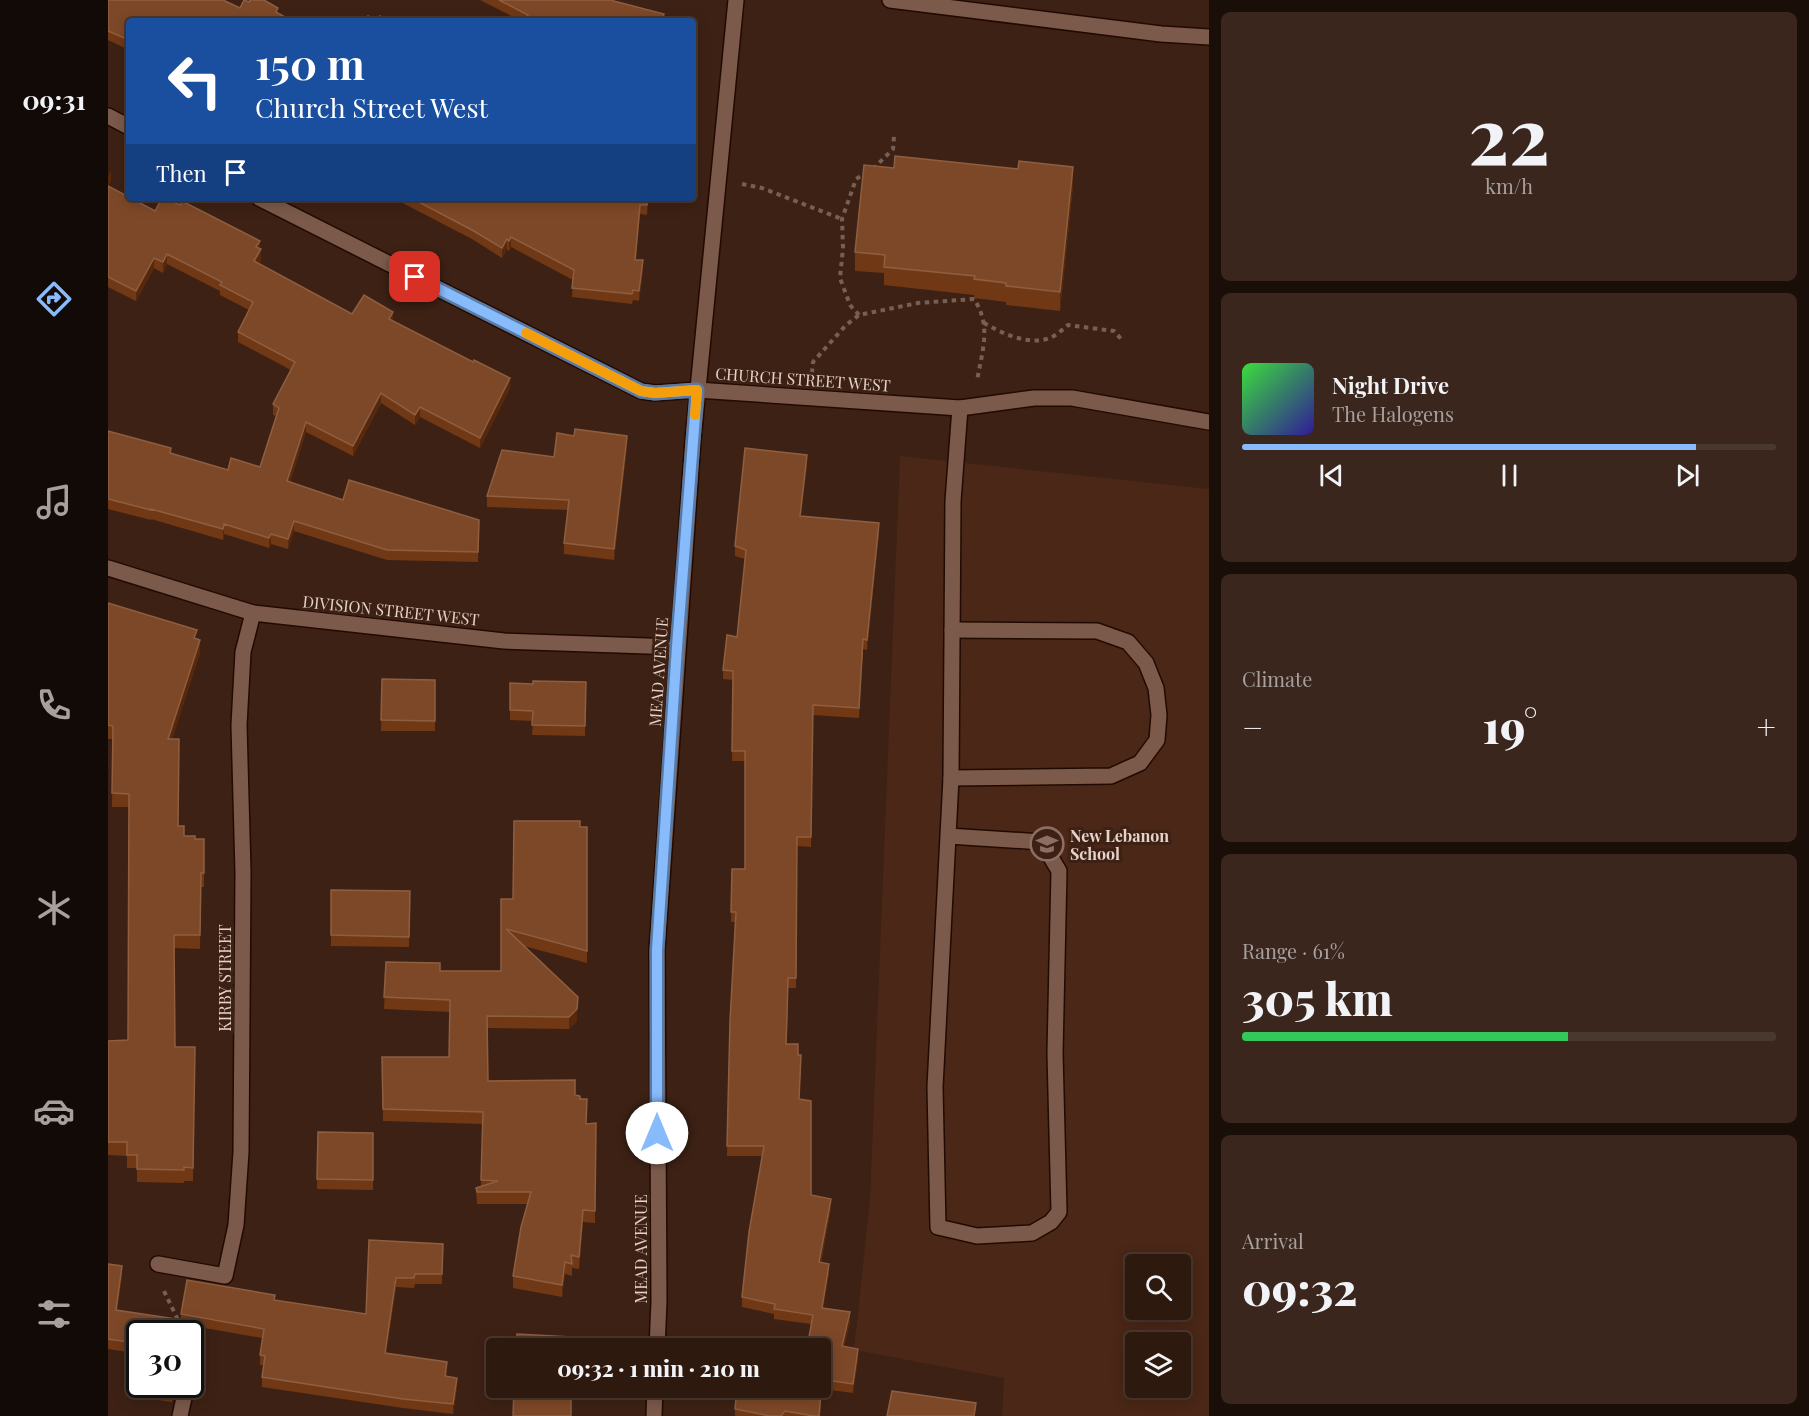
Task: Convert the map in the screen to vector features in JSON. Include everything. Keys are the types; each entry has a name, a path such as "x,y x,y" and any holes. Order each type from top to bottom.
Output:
{"street":[{"name":"MEAD AVENUE","path":"657,1338 657,950 697,390 736,0"},
{"path":"890,0 1161,34 1209,36"},
{"path":"108,116 126,125"},
{"name":"CHURCH STREET WEST","path":"264,201 641,391 655,393 697,390 966,408 1034,398 1072,398 1209,422"},
{"path":"948,836 1042,842 1059,871 1055,1053 1059,1212 1051,1222 1032,1233 977,1236 938,1227 935,1087 951,778 953,501 966,408"},
{"name":"DIVISION STREET WEST","path":"108,568 253,613 504,641 677,647"},
{"name":"KIRBY STREET","path":"158,1264 225,1276 236,1225 241,1152 243,872 239,724 243,652 253,613"},
{"path":"951,778 1111,776 1140,763 1157,740 1159,715 1156,688 1146,663 1128,642 1097,631 952,630"},
{"path":"180,1416 184,1398"},
{"path":"654,1416 655,1398"}],"path":[{"path":"859,315 850,305 840,278 843,248 842,219 856,179 874,168 893,149 894,136"},
{"path":"718,179 762,188 842,219"},
{"path":"810,398 813,362 846,325 859,315 918,303 974,299 983,313 985,336 966,408"},
{"path":"984,323 1008,335 1040,341 1054,336 1068,325 1114,331 1122,340"},
{"path":"158,1264 164,1292 178,1320"}],"shaded area":[{"name":"New Lebanon School","path":"900,456 1209,489 1209,1416 1002,1416 1004,1378 854,1350 870,1199"}],"building":[{"path":"108,0 223,0 240,8 244,0 249,2 250,0 264,0 278,8 276,12 287,18 126,18 126,39 108,31"},
{"path":"499,0 610,0 664,14 663,18 526,18 528,15"},
{"path":"895,156 1018,169 1019,161 1073,167 1060,292 1006,286 1006,283 974,279 975,276 884,267 885,255 855,252 864,165 894,168"},
{"path":"108,186 126,196 126,201 136,201 155,211 160,201 171,201 180,205 182,201 260,241 256,247 261,249 254,261 352,314 364,295 393,312 389,319 473,362 474,360 510,378 480,438 420,407 415,415 381,393 353,446 306,422 287,481 343,500 349,480 479,520 478,552 387,550 294,521 288,539 271,534 269,538 224,524 223,529 108,499 108,431 171,448 170,453 228,470 231,458 260,467 279,408 273,404 295,362 238,332 253,302 220,285 222,282 167,254 163,262 154,258 136,291 108,277"},
{"path":"417,201 647,201 647,205 640,205 635,260 643,260 639,291 633,290 632,294 572,288 574,270 511,237 509,241 507,239 502,248"},
{"path":"575,429 627,436 614,549 564,543 569,500 487,496 502,450 554,457 557,433 574,436"},
{"path":"745,448 807,455 800,516 879,523 867,640 863,639 859,708 813,705 811,837 797,837 796,978 788,978 786,1044 798,1044 798,1055 801,1055 799,1099 811,1101 811,1195 831,1199 819,1262 829,1264 822,1308 850,1312 842,1346 858,1349 853,1384 831,1381 831,1338 809,1338 813,1315 774,1309 775,1304 742,1297 749,1232 764,1146 727,1146 730,1021 736,912 731,912 732,869 745,869 745,751 732,751 733,671 723,670 727,635 737,637 746,550 735,546"},
{"path":"108,603 197,630 194,638 200,640 168,739 179,739 178,826 184,826 184,836 204,839 200,935 174,935 175,1047 195,1047 193,1168 184,1167 184,1170 137,1169 137,1155 127,1155 127,1142 108,1142 108,1041 128,1040 129,794 112,793 113,726 108,725"},
{"path":"382,679 435,680 435,721 381,720"},
{"path":"533,681 586,682 585,726 532,725 533,711 510,710 510,683 533,684"},
{"path":"514,821 580,821 580,827 587,827 587,951 506,929 578,997 577,1009 569,1017 487,1016 488,1081 575,1080 575,1095 580,1096 580,1099 587,1099 586,1124 596,1123 595,1211 583,1210 579,1257 571,1255 572,1264 565,1262 562,1285 513,1276 521,1227 531,1192 477,1192 476,1188 498,1181 481,1180 483,1112 383,1109 382,1057 449,1057 450,1000 384,997 386,962 440,963 440,971 501,971 501,899 513,899"},
{"path":"331,890 410,891 409,937 331,935"},
{"path":"318,1132 373,1133 373,1180 317,1179"},
{"path":"369,1240 443,1244 442,1274 415,1274 414,1278 396,1278 385,1353 447,1362 445,1376 457,1378 453,1404 403,1399 262,1377 265,1356 260,1355 264,1329 181,1314 187,1280 275,1295 274,1300 366,1314"},
{"path":"108,1264 122,1266 116,1310 182,1320 126,1320 126,1342 108,1339"},
{"path":"517,1334 572,1337 572,1338 517,1338"},
{"path":"892,1391 976,1403 974,1416 887,1416"},
{"path":"514,1398 571,1398 571,1416 513,1416"},
{"path":"736,1398 821,1398 819,1416 785,1411 781,1416 770,1416 735,1409"}],"slow traffic":[{"path":"526,333 641,391 655,393 697,390 695,415"}],"place":[{"name":"New Lebanon School","path":"1047,844"}],"route":[{"path":"415,277 641,391 655,393 697,390 657,950 657,1133"}]}
